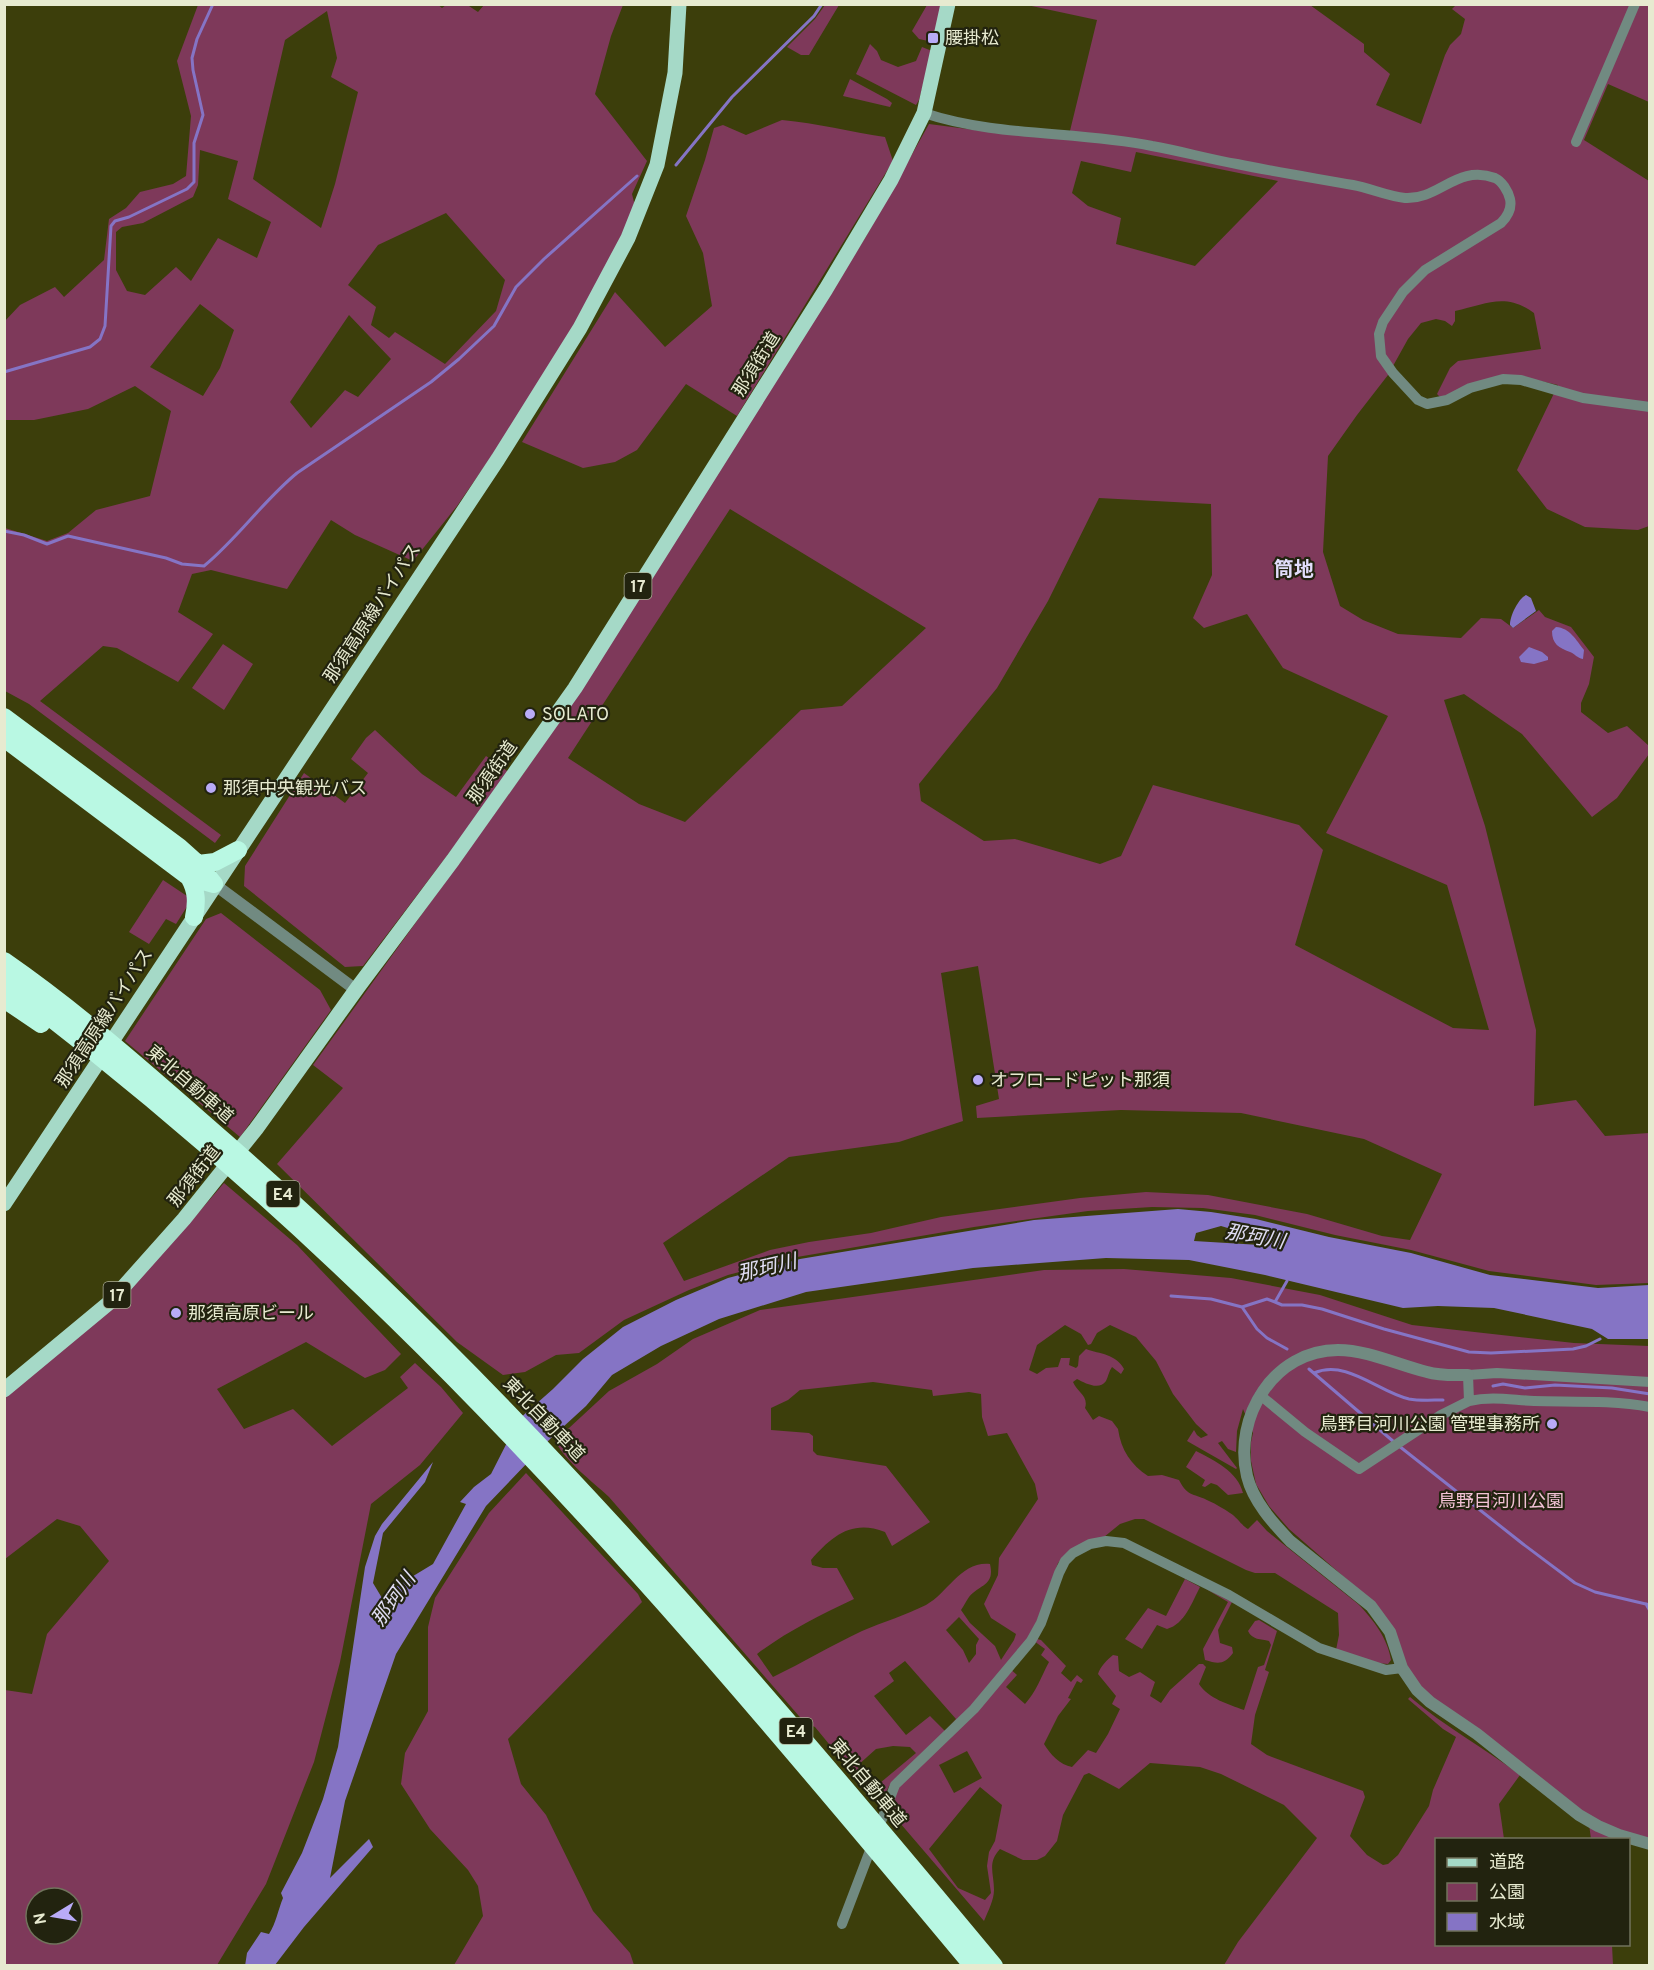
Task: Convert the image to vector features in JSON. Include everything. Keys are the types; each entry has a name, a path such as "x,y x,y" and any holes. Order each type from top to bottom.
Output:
{"highway":[{"path":"4,717 193,870 197,903 194,917"},
{"path":"4,738 214,884"},
{"path":"193,870 238,850"},
{"name":"東北自動車道","path":"6,965 95,1052 156,1100 379,1304 452,1366"},
{"name":"東北自動車道","path":"6,965 100,1035 263,1175 365,1268 452,1366 729,1653 994,1965"},
{"path":"4,999 80,1050 95,1052"},
{"name":"東北自動車道","path":"586,1506 973,1965"}],"main road":[{"name":"那須高原線バイパス","path":"4,1203 504,449 555,369 611,272 628,238 657,165 675,73 679,4"},
{"name":"那須街道","path":"4,1390 110,1302 161,1247 214,1183 453,860 575,688 860,234 891,180 924,112 948,4"}],"street":[{"path":"1576,142 1635,4"},
{"path":"924,112 982,127 1098,136 1364,187 1396,197 1420,197 1468,175 1484,174 1499,180 1509,194 1511,204 1508,216 1502,223 1425,270 1402,292 1383,322 1379,334 1381,356 1418,400 1427,404 1447,400 1470,388 1503,379 1521,380 1583,398 1650,407"},
{"path":"214,884 356,990"},
{"path":"1629,1838 1598,1826 1579,1815 1477,1734 1430,1702 1418,1690 1402,1668 1390,1632 1371,1606 1290,1540 1278,1528 1254,1494 1247,1476 1246,1435 1252,1412 1260,1395 1272,1379 1299,1359 1338,1350 1354,1352 1429,1373 1497,1373 1650,1382"},
{"path":"1468,1374 1469,1401"},
{"path":"1260,1395 1305,1431 1359,1469 1441,1415 1469,1401 1484,1397 1632,1404 1650,1407"},
{"path":"842,1924 891,1791 974,1709 1030,1641 1041,1623 1065,1561 1073,1553 1090,1544 1106,1541 1124,1543 1229,1595 1319,1648 1386,1670 1402,1668"},
{"path":"1630,1838 1650,1844"}],"green space":[{"path":"437,4 442,8 446,5 466,4 478,12 484,5 623,5 611,36 595,94 647,161 632,194 635,206 617,248 578,323 457,506 413,561 355,535 331,520 287,589 211,570 192,574 178,612 213,634 178,682 117,648 103,646 40,701 221,835 215,843 29,704 5,691 5,528 47,541 68,533 96,510 150,496 171,411 135,386 88,409 34,420 5,420 4,322 20,305 55,287 64,297 104,260 109,219 126,208 140,192 173,184 186,176 191,116 177,61 198,5","holes":["327,11 337,58 331,77 358,92 335,184 321,228 253,179 285,40","200,150 238,161 228,199 271,222 257,258 218,238 191,281 176,267 145,295 127,291 116,270 116,232 122,227 143,223 193,197 198,185","446,213 505,280 496,311 445,364 395,332 389,338 371,325 376,307 348,285 378,245","200,304 234,330 220,368 203,396 150,367","349,315 391,359 358,397 345,390 311,428 290,402"]},
{"path":"825,5 839,5 809,55 801,55 787,47 815,19"},
{"path":"927,5 941,5 933,42 919,39 912,31"},
{"path":"1027,5 1310,5 1364,44 1364,52 1390,74 1376,105 1421,124 1445,55 1450,45 1461,34 1465,19 1452,9 1456,5 1649,5 1649,102 1608,84 1584,140 1649,181 1649,526 1638,530 1585,527 1547,509 1517,470 1558,385 1523,377 1440,397 1437,394 1450,368 1458,361 1541,349 1534,313 1514,303 1496,301 1455,311 1455,321 1452,326 1436,319 1421,323 1408,339 1388,375 1328,456 1323,552 1340,606 1363,620 1398,634 1461,638 1481,618 1501,619 1513,628 1539,610 1545,617 1571,627 1594,657 1589,684 1581,703 1581,712 1608,733 1627,726 1649,746 1649,754 1617,798 1592,817 1522,734 1464,694 1444,700 1485,826 1536,1030 1534,1106 1576,1100 1605,1136 1649,1133 1649,1283 1596,1285 1489,1271 1411,1250 1335,1235 1255,1215 1203,1208 1152,1207 1088,1211 974,1227 797,1257 728,1275 624,1320 579,1353 556,1355 525,1372 503,1375 457,1342 277,1164 343,1088 313,1065 523,774 593,671 865,238 929,124 1068,139 1097,20","holes":["1136,152 1278,181 1195,266 1116,244 1121,218 1088,206 1072,193 1081,161 1131,172","1099,498 1211,504 1212,575 1193,618 1204,628 1247,614 1283,668 1388,716 1326,833 1447,885 1489,1030 1453,1028 1295,945 1323,850 1299,825 1153,785 1121,856 1100,864 1015,839 984,841 921,801 919,784 997,688 1048,601","730,509 926,628 842,706 801,710 685,822 639,804 568,758","978,966 999,1099 976,1106 977,1118 1121,1110 1241,1113 1364,1139 1442,1174 1410,1240 1382,1236 1307,1214 1208,1195 1146,1192 1080,1198 941,1217 871,1233 809,1242 770,1250 684,1281 663,1243 789,1157 899,1142 963,1121 941,973"]},
{"path":"870,44 877,51 881,60 898,67 916,61 922,47 932,51 916,105 856,74"},
{"path":"850,79 887,99 892,103 890,107 843,96"},
{"path":"782,120 885,137 893,161 737,416 686,384 637,450 615,462 583,468 522,442 615,292 665,347 712,306 703,253 686,216 714,128 723,125 746,135"},
{"path":"223,644 253,664 224,710 192,688"},
{"path":"375,730 422,774 456,797 486,756 510,773 363,966 345,967 244,886 245,866 304,773 345,803 368,773 351,759 366,738"},
{"path":"163,880 187,896 188,905 176,924 166,919 149,944 129,932"},
{"path":"221,913 320,990 331,1010 240,1137 125,1041 206,919"},
{"path":"224,1183 297,1245 401,1354 385,1370 365,1378 306,1342 217,1389 244,1429 293,1409 332,1446 408,1388 400,1377 415,1363 441,1387 463,1413 420,1465 371,1504 340,1662 314,1762 266,1884 217,1965 5,1965 5,1690 32,1694 47,1634 109,1561 80,1526 57,1519 5,1559 5,1397 173,1242"},
{"name":"鳥野目河川公園","path":"1124,1269 1231,1278 1320,1295 1412,1325 1574,1343 1649,1346 1649,1840 1591,1838 1588,1817 1434,1700 1411,1676 1375,1604 1289,1529 1269,1506 1256,1484 1251,1461 1253,1433 1243,1409 1237,1431 1236,1452 1228,1449 1222,1441 1218,1443 1236,1469 1187,1441 1194,1430 1201,1438 1208,1435 1196,1424 1173,1394 1156,1361 1136,1337 1110,1325 1097,1333 1088,1345 1081,1334 1065,1325 1037,1345 1029,1370 1037,1374 1046,1368 1058,1367 1061,1358 1070,1358 1069,1365 1076,1368 1079,1356 1086,1349 1117,1360 1124,1369 1121,1374 1112,1367 1103,1384 1096,1386 1077,1379 1073,1382 1084,1397 1085,1408 1093,1420 1099,1416 1112,1421 1118,1429 1128,1456 1148,1476 1162,1475 1179,1480 1186,1490 1223,1508 1248,1529 1257,1520 1267,1531 1364,1610 1383,1637 1391,1660 1388,1664 1377,1663 1336,1650 1339,1635 1338,1613 1275,1573 1255,1573 1246,1570 1144,1519 1135,1519 1120,1524 1104,1537 1070,1550 1058,1563 1034,1629 1008,1667 1017,1675 1006,1687 1025,1704 1032,1694 1049,1662 1041,1655 1045,1649 1034,1641 1037,1639 1041,1640 1066,1666 1061,1673 1071,1682 1077,1675 1083,1680 1081,1683 1077,1681 1068,1698 1071,1699 1058,1716 1044,1744 1056,1759 1072,1767 1088,1750 1096,1753 1120,1709 1112,1704 1116,1696 1098,1674 1113,1655 1118,1656 1119,1671 1129,1677 1140,1672 1155,1682 1150,1696 1161,1703 1170,1690 1199,1664 1203,1664 1206,1667 1199,1684 1203,1689 1219,1700 1244,1710 1258,1667 1264,1665 1271,1645 1269,1641 1254,1638 1248,1631 1255,1621 1259,1620 1277,1631 1265,1670 1269,1672 1255,1715 1251,1744 1267,1755 1363,1791 1365,1797 1350,1836 1367,1855 1383,1865 1388,1864 1398,1855 1429,1806 1433,1790 1456,1737 1408,1699 1410,1697 1436,1718 1520,1775 1499,1804 1504,1838 1435,1838 1435,1946 1612,1946 1613,1965 1224,1965 1238,1942 1317,1838 1284,1805 1221,1774 1200,1767 1150,1763 1119,1789 1089,1773 1084,1775 1063,1815 1057,1841 1045,1856 1037,1860 1023,1860 1000,1849 992,1864 994,1894 984,1921 888,1809 895,1790 974,1705 889,1786 880,1806 815,1727 805,1723 609,1497 573,1464 555,1441 609,1391 657,1364 693,1339 760,1310 1044,1270","holes":["873,1382 932,1390 933,1396 969,1392 981,1394 982,1417 988,1436 1007,1433 1035,1484 1038,1499 999,1558 998,1575 984,1604 991,1618 1016,1634 1014,1640 1001,1660 995,1646 970,1623 961,1610 969,1597 986,1584 990,1577 990,1564 980,1564 963,1572 926,1605 862,1631 773,1677 757,1654 804,1624 854,1599 837,1568 812,1565 811,1560 819,1551 843,1532 862,1528 873,1528 885,1532 892,1546 930,1522 886,1466 817,1455 813,1451 813,1436 809,1433 771,1430 771,1408 788,1400 800,1390","959,1617 979,1639 976,1654 969,1663 963,1650 946,1630","905,1661 956,1719 945,1731 930,1716 906,1735 874,1696 894,1681 889,1673","893,1746 910,1747 916,1753 874,1788 857,1766 876,1749","967,1751 982,1778 954,1793 939,1765","980,1787 1002,1805 987,1866 991,1893 985,1900 958,1888 929,1849"]},
{"path":"1196,1451 1231,1473 1243,1493 1228,1495 1217,1485 1211,1483 1205,1487 1202,1486 1205,1480 1186,1467"},
{"path":"526,1473 638,1594 642,1602 508,1739 521,1784 546,1815 593,1911 630,1953 634,1965 454,1965 483,1916 478,1886 468,1870 430,1829 401,1784 405,1753 428,1711 428,1627 435,1598 489,1513"},
{"path":"1185,1579 1200,1587 1179,1622 1167,1629 1157,1625 1142,1649 1125,1639 1148,1608 1166,1616"},
{"path":"1206,1589 1232,1602 1218,1630 1220,1643 1232,1647 1233,1653 1227,1660 1220,1662 1205,1660 1203,1649 1228,1602"}],"water":[{"path":"1526,595 1531,598 1536,611 1513,628 1510,621 1513,613 1517,604"},
{"path":"1556,627 1569,632 1575,639 1584,650 1583,659 1557,645 1552,631"},
{"path":"1529,647 1542,652 1548,660 1534,664 1521,662 1519,657"},
{"name":"那珂川","path":"1178,1209 1211,1212 1256,1219 1329,1237 1411,1253 1490,1275 1598,1288 1649,1285 1649,1339 1608,1339 1592,1329 1494,1308 1438,1306 1403,1308 1265,1275 1189,1260 1106,1258 973,1268 806,1292 719,1319 661,1346 612,1375 586,1406 551,1438 486,1506 396,1654 345,1801 330,1878 369,1839 373,1847 304,1927 275,1965 245,1966 247,1953 261,1932 269,1934 271,1930 283,1898 281,1893 302,1853 323,1799 338,1747 365,1567 375,1536 382,1524 433,1462 425,1482 383,1533 373,1583 382,1598 433,1564 466,1504 460,1502 491,1474 519,1419 583,1359 623,1327 676,1300 728,1278 800,1259 1034,1220","holes":["1221,1226 1258,1237 1260,1245 1194,1241 1196,1233"]}],"waterway":[{"path":"4,372 90,347 100,339 105,326 111,226 115,221 129,217 187,189 194,182 194,143 203,115 192,58 197,39 213,4"},
{"path":"676,165 732,97 814,16 822,4"},
{"path":"4,531 24,535 47,544 68,536 166,558 182,564 204,566 297,473 431,382 459,359 494,326 516,287 637,176"},
{"path":"1171,1296 1211,1299 1242,1307 1267,1299 1275,1302 1287,1281"},
{"path":"1275,1302 1282,1305 1302,1305 1322,1309 1469,1352 1573,1349 1600,1339"},
{"path":"1242,1307 1257,1329 1267,1338 1287,1349"},
{"path":"1309,1369 1394,1442"},
{"path":"1314,1373 1338,1370 1409,1399 1443,1400"},
{"path":"1493,1386 1503,1384 1525,1388 1555,1385 1612,1388 1650,1394"},
{"path":"1399,1446 1575,1583 1595,1592 1650,1605"},
{"path":"1646,1604 1650,1611"}],"place":[{"name":"腰掛松","path":"933,38"},
{"name":"SOLATO","path":"530,714"},
{"name":"那須中央観光バス","path":"211,788"},
{"name":"オフロードピット那須","path":"978,1080"},
{"name":"那須高原ビール","path":"176,1313"},
{"name":"鳥野目河川公園 管理事務所","path":"1552,1424"}],"district":[{"name":"筒地","path":"1294,569"}]}
